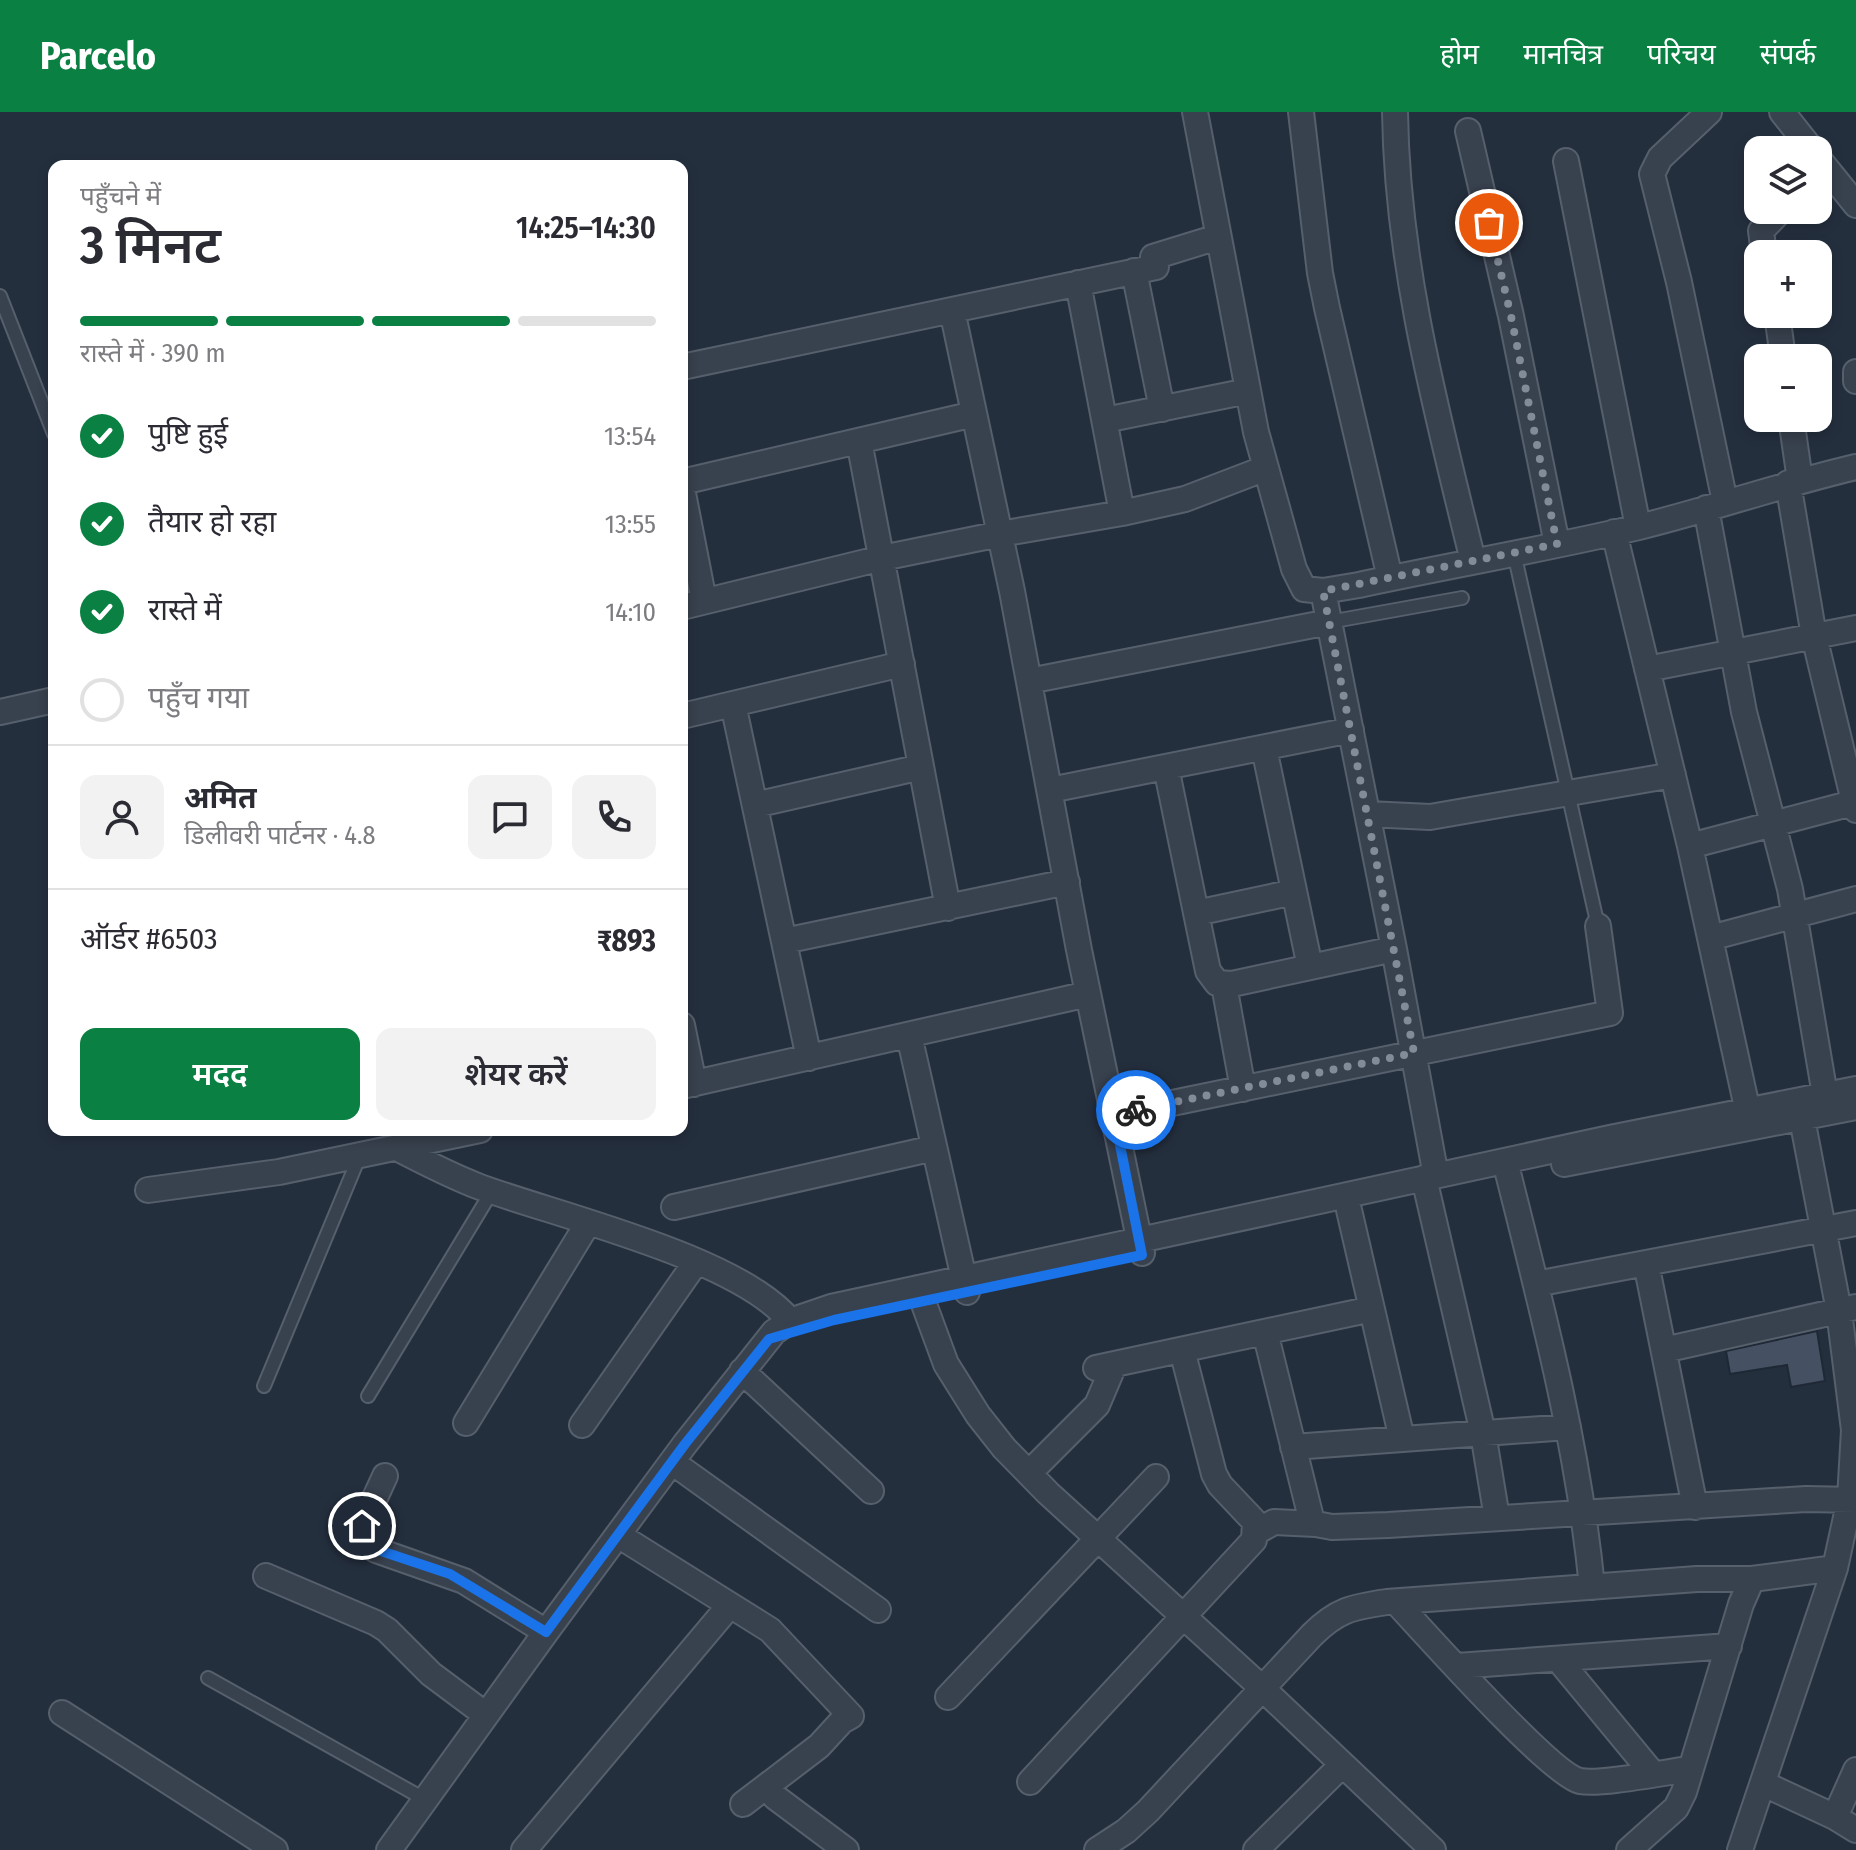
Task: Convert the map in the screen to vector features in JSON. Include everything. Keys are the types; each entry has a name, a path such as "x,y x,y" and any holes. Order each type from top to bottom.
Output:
{"street":[{"path":"1195,112 1248,391 1266,468 1298,580 1304,589 1323,591 1626,530 1794,481 1856,467"},
{"path":"1301,112 1324,297 1390,578"},
{"path":"1395,112 1403,225 1412,293 1473,561"},
{"path":"1709,112 1660,158 1652,174 1679,282 1716,505 1732,652 1795,915 1825,1095"},
{"path":"1782,112 1799,136"},
{"path":"1468,131 1511,316 1557,544"},
{"path":"1566,161 1647,669 1690,846 1750,1119"},
{"path":"1832,178 1856,205"},
{"path":"688,366 1078,283 1148,265 1218,237"},
{"path":"1148,265 1162,409"},
{"path":"1078,283 1122,513"},
{"path":"952,310 1000,534 1088,994 1141,1248"},
{"path":"1856,372 1856,381"},
{"path":"1105,420 1248,391"},
{"path":"688,484 974,414"},
{"path":"1690,846 1855,804 1814,636 1794,481 1792,432"},
{"path":"859,441 948,908"},
{"path":"688,550 693,604 882,558 1185,499 1266,468"},
{"path":"1323,591 1414,1053 1429,1182 1483,1433 1497,1518"},
{"path":"1029,681 1329,622"},
{"path":"1647,669 1856,628"},
{"path":"688,715 902,664"},
{"path":"0,712 48,701"},
{"path":"733,704 809,1058"},
{"path":"1050,790 1351,730"},
{"path":"1264,748 1310,967"},
{"path":"755,805 921,767"},
{"path":"1166,767 1208,971 1217,983 1224,985 1394,949"},
{"path":"1368,814 1430,817 1673,775"},
{"path":"784,941 1067,882"},
{"path":"1196,913 1294,892"},
{"path":"1710,938 1856,899"},
{"path":"1114,1115 1610,1013 1598,926"},
{"path":"1224,985 1243,1089"},
{"path":"688,1085 1088,994"},
{"path":"909,1035 966,1285"},
{"path":"1800,1109 1825,1095 1856,1089"},
{"path":"389,1850 672,1462 774,1332 790,1321 831,1307 966,1285 1429,1182 1800,1109 1856,1107"},
{"path":"1740,1850 1835,1568 1853,1500 1854,1430 1848,1309 1824,1230 1800,1109"},
{"path":"148,1190 279,1172 452,1136"},
{"path":"397,1148 492,1191 696,1262 762,1295 790,1321"},
{"path":"674,1207 934,1148"},
{"path":"1507,1168 1568,1427 1585,1514 1592,1587"},
{"path":"1141,1248 1349,1210 1429,1182"},
{"path":"1349,1210 1402,1439"},
{"path":"466,1423 588,1223"},
{"path":"1536,1284 1856,1223"},
{"path":"582,1425 696,1262"},
{"path":"1646,1263 1695,1507"},
{"path":"769,1339 920,1294"},
{"path":"920,1294 938,1348 953,1378 978,1415 1029,1473 1262,1688 1426,1847"},
{"path":"1029,1473 1097,1405 1105,1366 1372,1309"},
{"path":"1664,1350 1848,1309"},
{"path":"1265,1332 1311,1518 1316,1524"},
{"path":"1182,1350 1214,1474 1220,1485 1255,1522 1256,1532"},
{"path":"742,1371 871,1491"},
{"path":"1293,1447 1568,1427"},
{"path":"672,1462 878,1610"},
{"path":"385,1476 362,1526 360,1540 376,1550 464,1581 546,1632"},
{"path":"948,1697 1156,1477"},
{"path":"1030,1782 1244,1552 1256,1532 1274,1522 1349,1527 1806,1499 1853,1500"},
{"path":"618,1535 770,1630 851,1716 842,1721 819,1746 743,1804"},
{"path":"1097,1850 1126,1831 1148,1811 1329,1618 1357,1607 1697,1579 1752,1579 1835,1568"},
{"path":"266,1576 376,1623 431,1674 486,1715"},
{"path":"1629,1850 1676,1808 1752,1579"},
{"path":"1396,1602 1554,1765 1571,1778 1590,1781 1690,1769"},
{"path":"524,1850 730,1605"},
{"path":"1457,1666 1729,1646"},
{"path":"1558,1659 1653,1774"},
{"path":"62,1713 275,1850"},
{"path":"1256,1850 1342,1765"},
{"path":"1835,1817 1855,1778"},
{"path":"1764,1784 1856,1830"},
{"path":"775,1797 846,1850"}],"lane":[{"path":"0,296 48,419"},
{"path":"1514,553 1598,926"},
{"path":"1329,622 1462,598"},
{"path":"264,1386 360,1155"},
{"path":"368,1396 492,1191"},
{"path":"208,1678 426,1800"}],"building":[{"path":"1817,1331 1825,1381 1791,1387 1787,1365 1730,1374 1726,1351"}],"way so far":[{"path":"1136,1110 1414,1053 1323,591 1557,544 1489,223"}],"route":[{"path":"362,1526 360,1540 366,1546 450,1574 546,1632 685,1444 769,1339 834,1320 1142,1255 1114,1115 1136,1110"}]}
